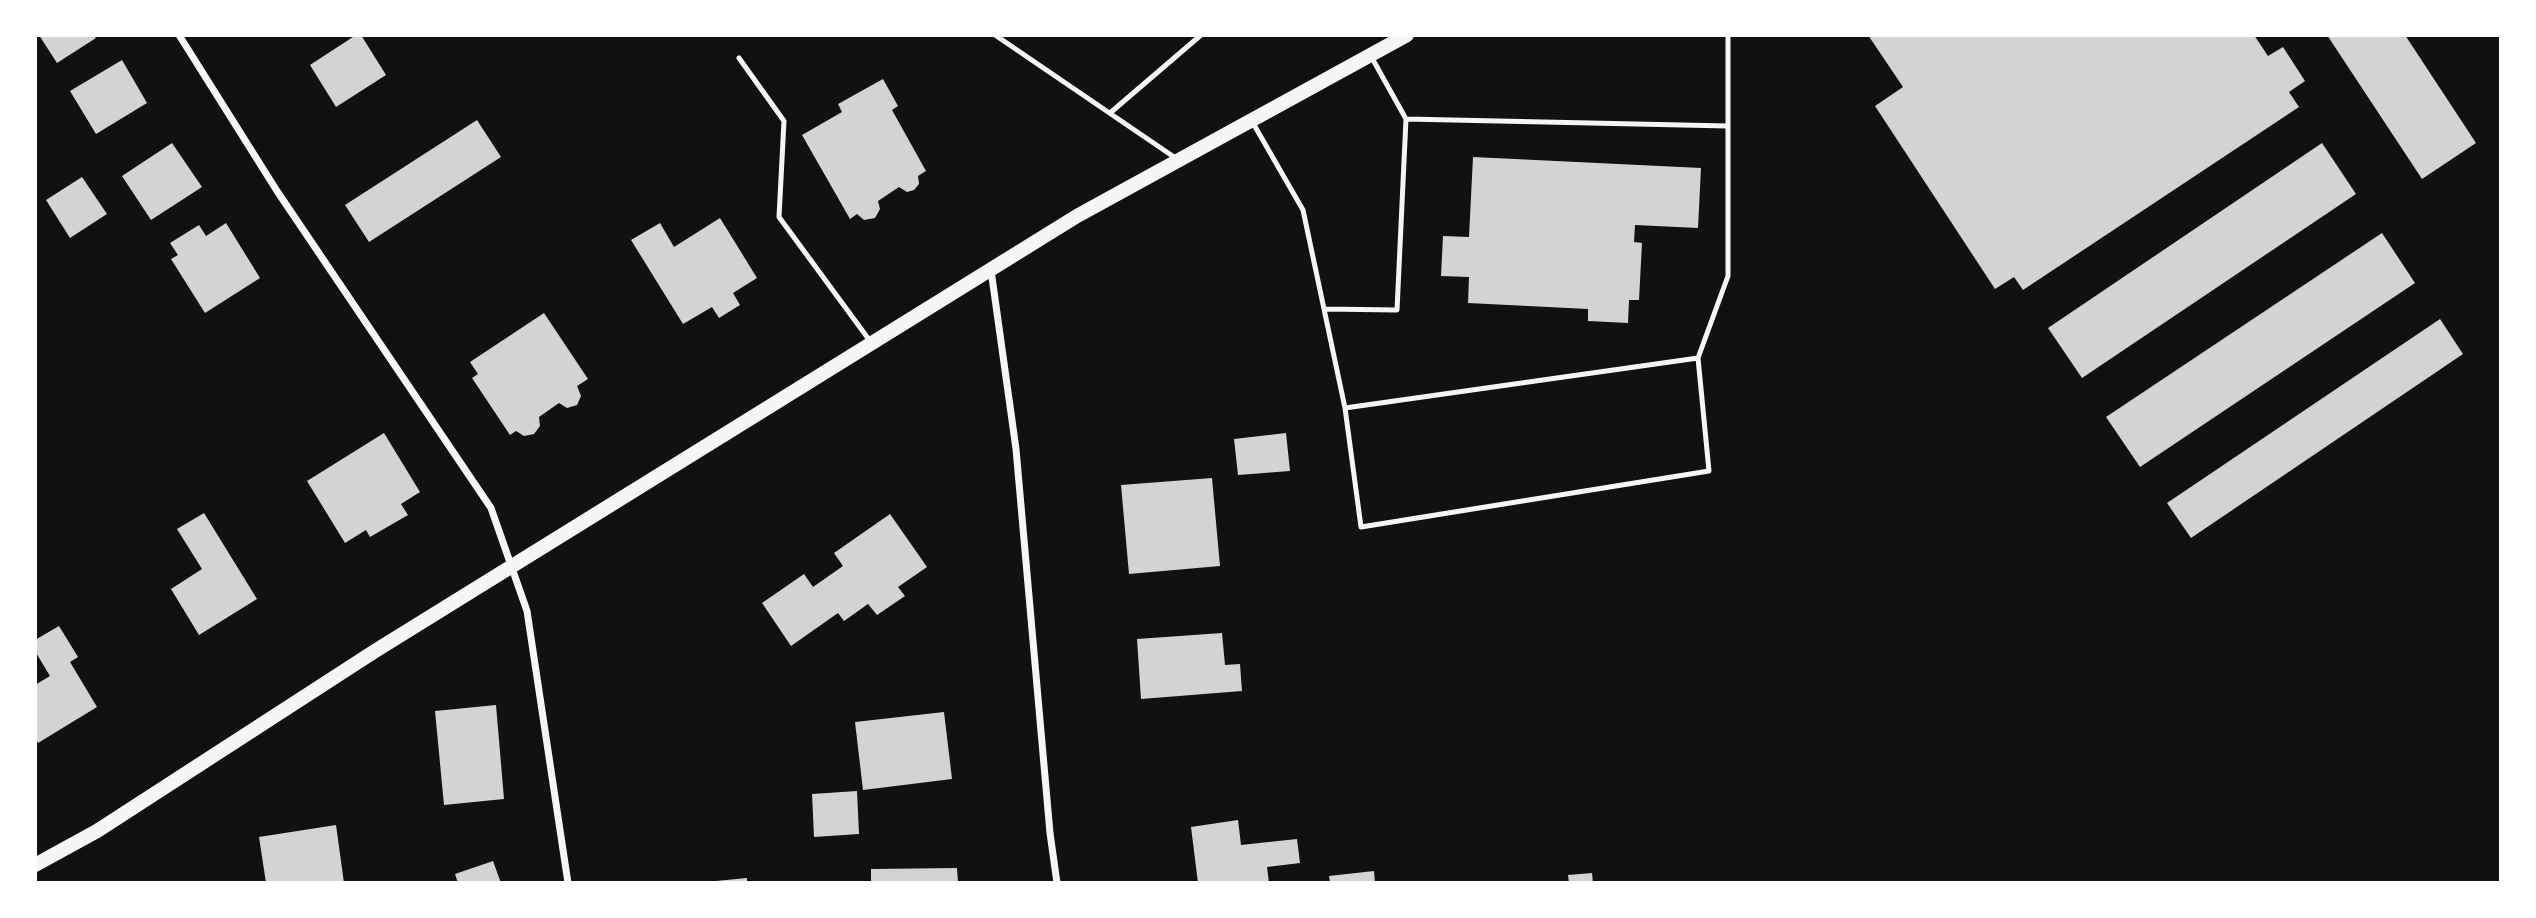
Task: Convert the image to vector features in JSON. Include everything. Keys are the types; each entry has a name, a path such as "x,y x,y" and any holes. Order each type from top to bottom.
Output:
{"main road":[{"path":"35,865 97,831 375,651 1077,216 1407,35"}],"street":[{"path":"180,35 277,191 491,508 527,611 568,883"},
{"path":"990,270 1016,449 1050,833 1057,883"}],"lane":[{"path":"995,35 1179,160"},
{"path":"1110,113 1201,35"},
{"path":"1251,120 1303,210 1345,408 1362,527 1709,471 1698,358 1728,275 1728,35"},
{"path":"1324,309 1397,310 1406,118 1370,55"},
{"path":"739,58 784,121 779,217 872,343"},
{"path":"1406,118 1728,126"},
{"path":"1345,408 1698,358"}],"building":[{"path":"39,35 93,35 96,38 57,63"},
{"path":"356,35 361,35 386,75 336,107 310,65"},
{"path":"1868,35 2254,35 2268,56 2283,47 2305,81 2289,92 2299,107 2023,290 2014,277 1995,289 1875,106 1903,87"},
{"path":"2327,35 2405,35 2476,143 2422,179"},
{"path":"122,60 147,103 96,134 70,91"},
{"path":"883,79 898,106 892,110 926,171 918,176 919,184 914,190 907,192 899,187 878,201 880,209 875,218 864,220 857,214 850,219 802,135 842,112 838,104"},
{"path":"477,120 501,157 369,242 345,205"},
{"path":"172,143 202,187 151,220 122,176"},
{"path":"2322,143 2356,194 2082,378 2048,328"},
{"path":"1473,157 1701,168 1698,228 1635,225 1634,242 1642,243 1639,300 1629,300 1628,323 1588,321 1588,309 1468,303 1469,277 1441,276 1443,236 1469,237"},
{"path":"82,177 107,214 70,238 46,200"},
{"path":"720,218 757,278 733,293 740,305 719,318 712,307 683,324 631,240 660,223 674,247"},
{"path":"226,223 260,278 205,313 171,259 178,255 170,243 199,225 206,236"},
{"path":"2382,233 2415,283 2140,467 2106,417"},
{"path":"544,313 588,379 577,386 581,396 577,405 567,408 559,403 539,417 540,426 534,434 524,436 516,431 510,435 472,378 478,374 470,362"},
{"path":"2440,319 2463,354 2191,538 2167,503"},
{"path":"384,433 420,492 401,504 408,515 370,537 366,530 345,543 307,481"},
{"path":"1286,433 1290,471 1238,475 1234,439"},
{"path":"1212,478 1220,566 1129,574 1121,485"},
{"path":"204,513 257,599 199,635 171,589 202,569 177,529"},
{"path":"890,514 927,567 898,587 905,596 877,615 868,604 844,621 838,613 791,646 762,603 804,574 813,587 843,566 834,553"},
{"path":"59,626 78,657 70,662 97,707 38,743 35,738 35,685 50,676 35,651 35,640"},
{"path":"1222,633 1225,665 1240,664 1242,691 1141,699 1137,639"},
{"path":"496,705 504,799 444,805 435,711"},
{"path":"944,712 952,779 863,790 855,722"},
{"path":"857,791 859,834 814,837 812,794"},
{"path":"1238,820 1241,845 1297,839 1300,863 1267,867 1269,883 1198,883 1191,827"},
{"path":"336,825 344,883 266,883 259,837"},
{"path":"493,861 501,883 458,883 455,874"},
{"path":"957,868 958,883 871,883 871,869"},
{"path":"1374,871 1375,883 1330,883 1329,876"},
{"path":"1592,873 1593,883 1569,883 1568,875"},
{"path":"747,878 747,883 716,883 716,881"}]}
